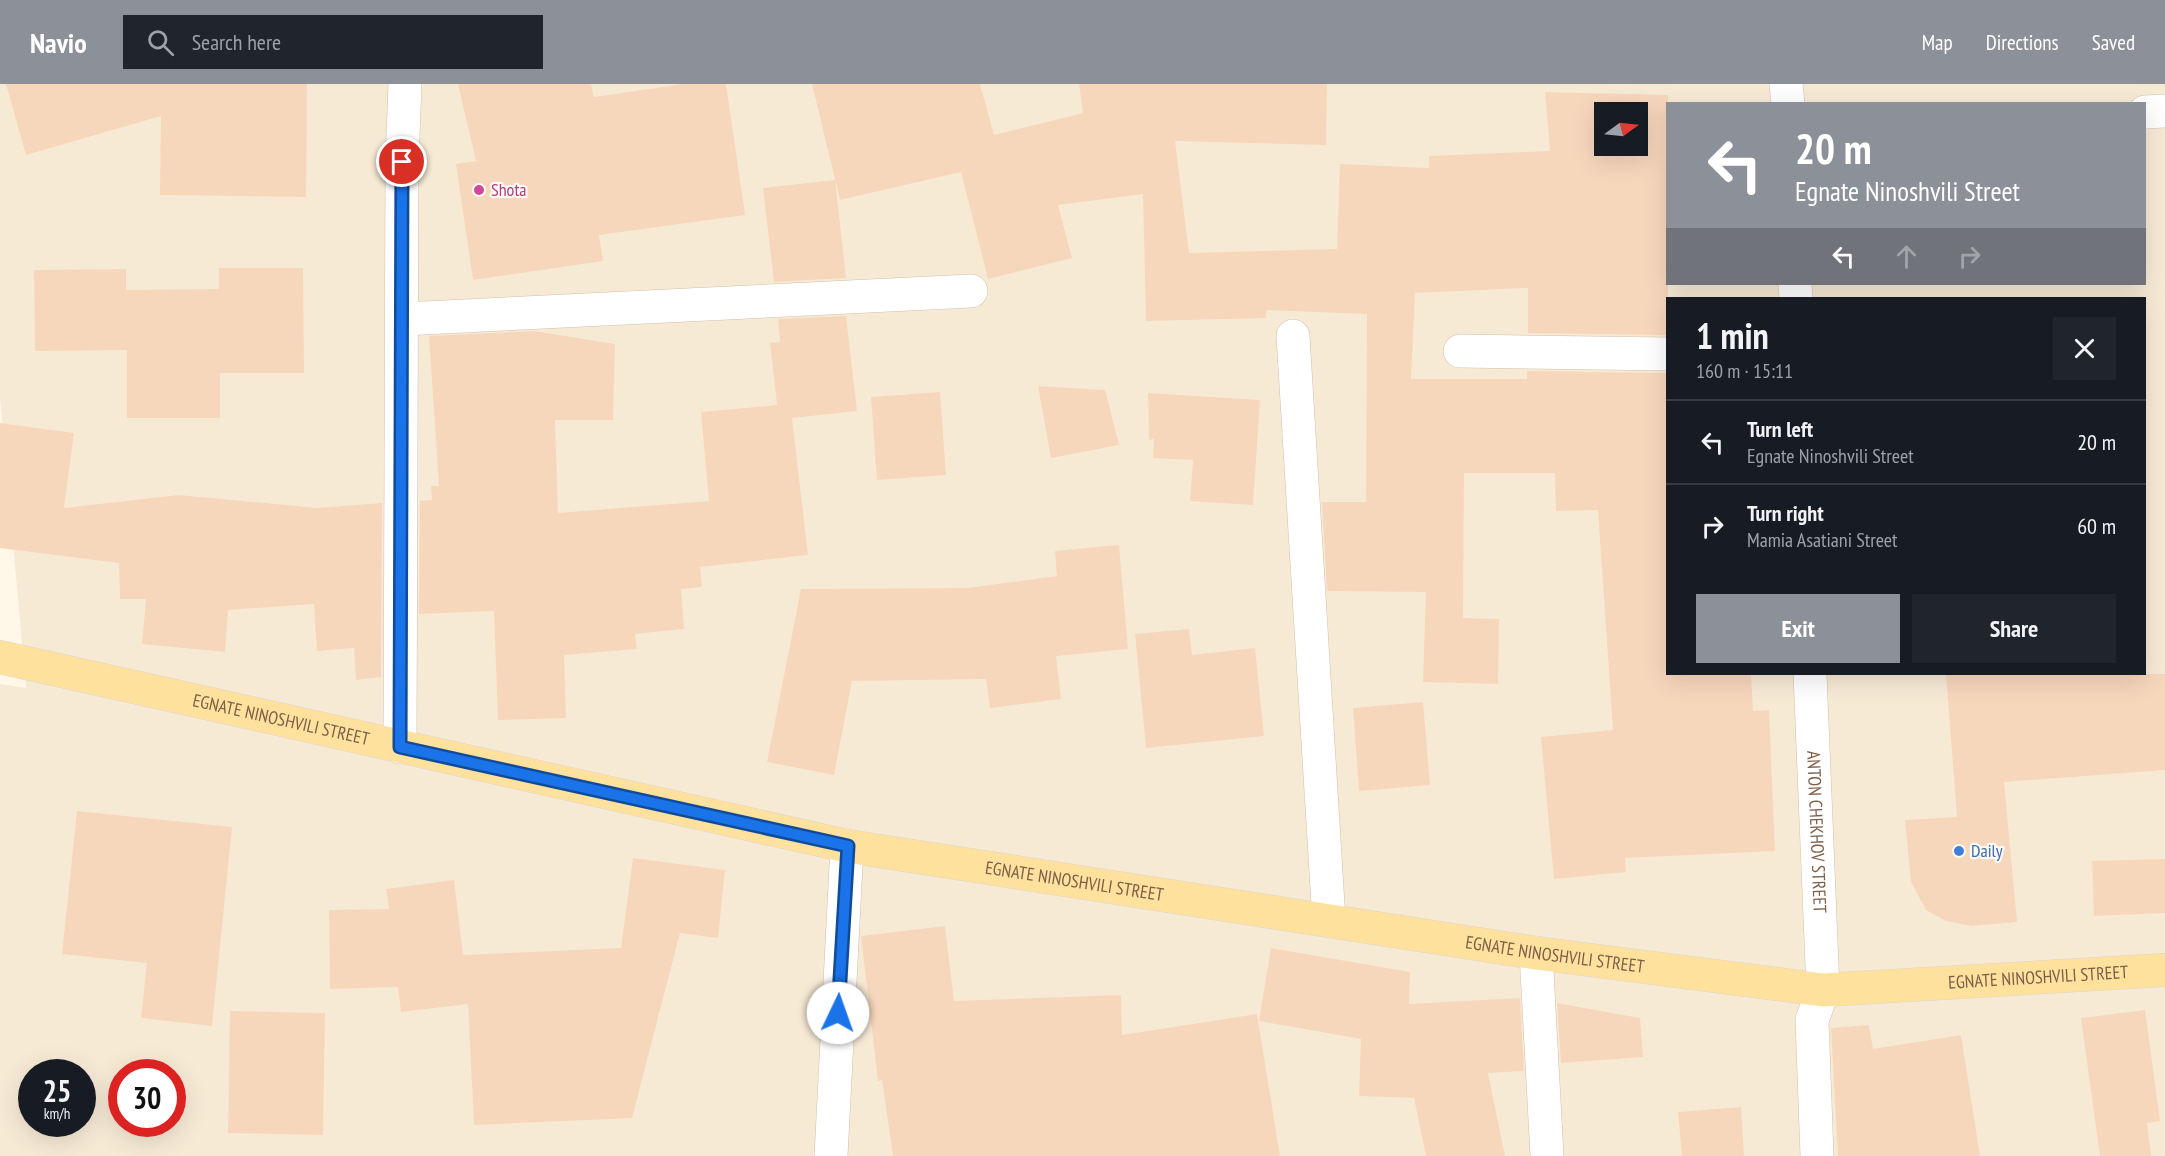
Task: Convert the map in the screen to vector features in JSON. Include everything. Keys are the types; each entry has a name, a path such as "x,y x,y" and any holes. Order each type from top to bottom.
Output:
{"main road":[{"name":"EGNATE NINOSHVILI STREET","path":"0,657 848,846 1536,953 1823,990 2165,970"}],"street":[{"path":"400,747 402,162 405,84"},
{"path":"1786,84 1788,102"},
{"path":"2146,112 2165,111"},
{"path":"403,319 971,291"},
{"path":"1293,336 1329,921"},
{"path":"1460,351 1666,354"},
{"name":"ANTON CHEKHOV STREET","path":"1810,675 1823,990"},
{"path":"831,1156 848,846"},
{"path":"1536,953 1547,1156"},
{"path":"1817,1156 1812,1020 1823,990"}],"shaded area":[{"path":"0,84 2165,84 2165,1156 0,1156 0,684 26,688 0,397"}],"building":[{"path":"6,84 307,84 306,197 160,195 161,116 26,155"},
{"path":"458,84 591,84 594,97 683,84 726,84 745,215 599,235 603,261 473,280 456,164 476,161"},
{"path":"812,84 980,84 994,135 1083,113 1079,84 1327,84 1326,145 1175,141 1189,253 1337,249 1340,164 1429,168 1429,156 1550,151 1545,92 1668,95 1668,102 1666,102 1666,285 1668,285 1668,297 1666,297 1666,335 1528,333 1528,288 1415,293 1411,379 1527,379 1527,371 1666,373 1666,675 1751,675 1753,711 1769,710 1775,851 1625,858 1626,872 1554,879 1541,737 1613,730 1598,510 1556,511 1555,473 1464,473 1463,618 1499,619 1498,684 1423,682 1426,592 1327,591 1322,502 1366,502 1367,314 1266,310 1266,318 1146,321 1143,194 1058,205 1072,258 988,279 961,172 840,200"},
{"path":"835,180 846,278 774,282 763,188"},
{"path":"219,268 303,268 304,373 220,373 220,418 127,418 127,350 35,351 34,270 126,269 126,290 219,289"},
{"path":"846,316 857,411 792,418 808,555 700,567 702,587 681,589 684,629 635,634 637,649 564,655 566,718 498,720 494,611 419,614 420,501 432,500 431,486 439,486 429,336 534,331 615,344 613,420 555,420 558,513 709,501 701,412 777,405 770,343 780,342 778,319"},
{"path":"1038,386 1105,390 1119,445 1051,458"},
{"path":"940,392 946,475 877,480 871,397"},
{"path":"1148,393 1260,400 1253,505 1190,501 1193,460 1153,458 1154,439 1149,440"},
{"path":"0,423 74,433 64,508 179,495 317,508 382,503 381,677 356,680 354,648 317,651 314,604 228,610 225,652 142,644 146,599 120,599 119,563 0,548"},
{"path":"1119,545 1128,649 1056,656 1061,699 990,708 986,679 852,681 834,775 767,762 801,589 968,588 1057,576 1055,551"},
{"path":"1189,629 1192,655 1255,648 1264,736 1146,748 1135,634"},
{"path":"2165,674 2165,770 2004,782 2017,922 1971,926 1946,921 1926,910 1911,882 1905,820 1957,817 1946,675"},
{"path":"1423,702 1430,785 1359,791 1353,708"},
{"path":"77,811 232,827 212,1026 141,1018 147,963 62,954"},
{"path":"633,858 725,870 718,938 680,933 632,1118 474,1125 468,1004 401,1012 398,987 330,989 329,910 389,909 386,889 454,880 463,955 621,948"},
{"path":"2165,859 2165,913 2094,916 2092,861"},
{"path":"945,926 954,1001 1121,995 1122,1035 1257,1014 1280,1156 893,1156 882,1080 878,1081 861,936"},
{"path":"1271,948 1410,972 1409,1004 1520,998 1524,1071 1488,1073 1505,1156 1426,1156 1414,1098 1359,1096 1361,1039 1259,1021"},
{"path":"1557,1003 1640,1018 1643,1057 1561,1063"},
{"path":"2145,1010 2160,1121 2147,1123 2151,1156 2100,1156 2081,1018"},
{"path":"230,1011 325,1013 323,1135 228,1133"},
{"path":"1869,1025 1873,1049 1961,1035 1980,1156 1838,1156 1831,1028"},
{"path":"1741,1107 1744,1156 1682,1156 1678,1112"}],"place":[{"name":"Shota","path":"479,190"},
{"name":"Daily","path":"1959,851"}],"route":[{"path":"402,162 400,747 848,846 838,1013"}]}
